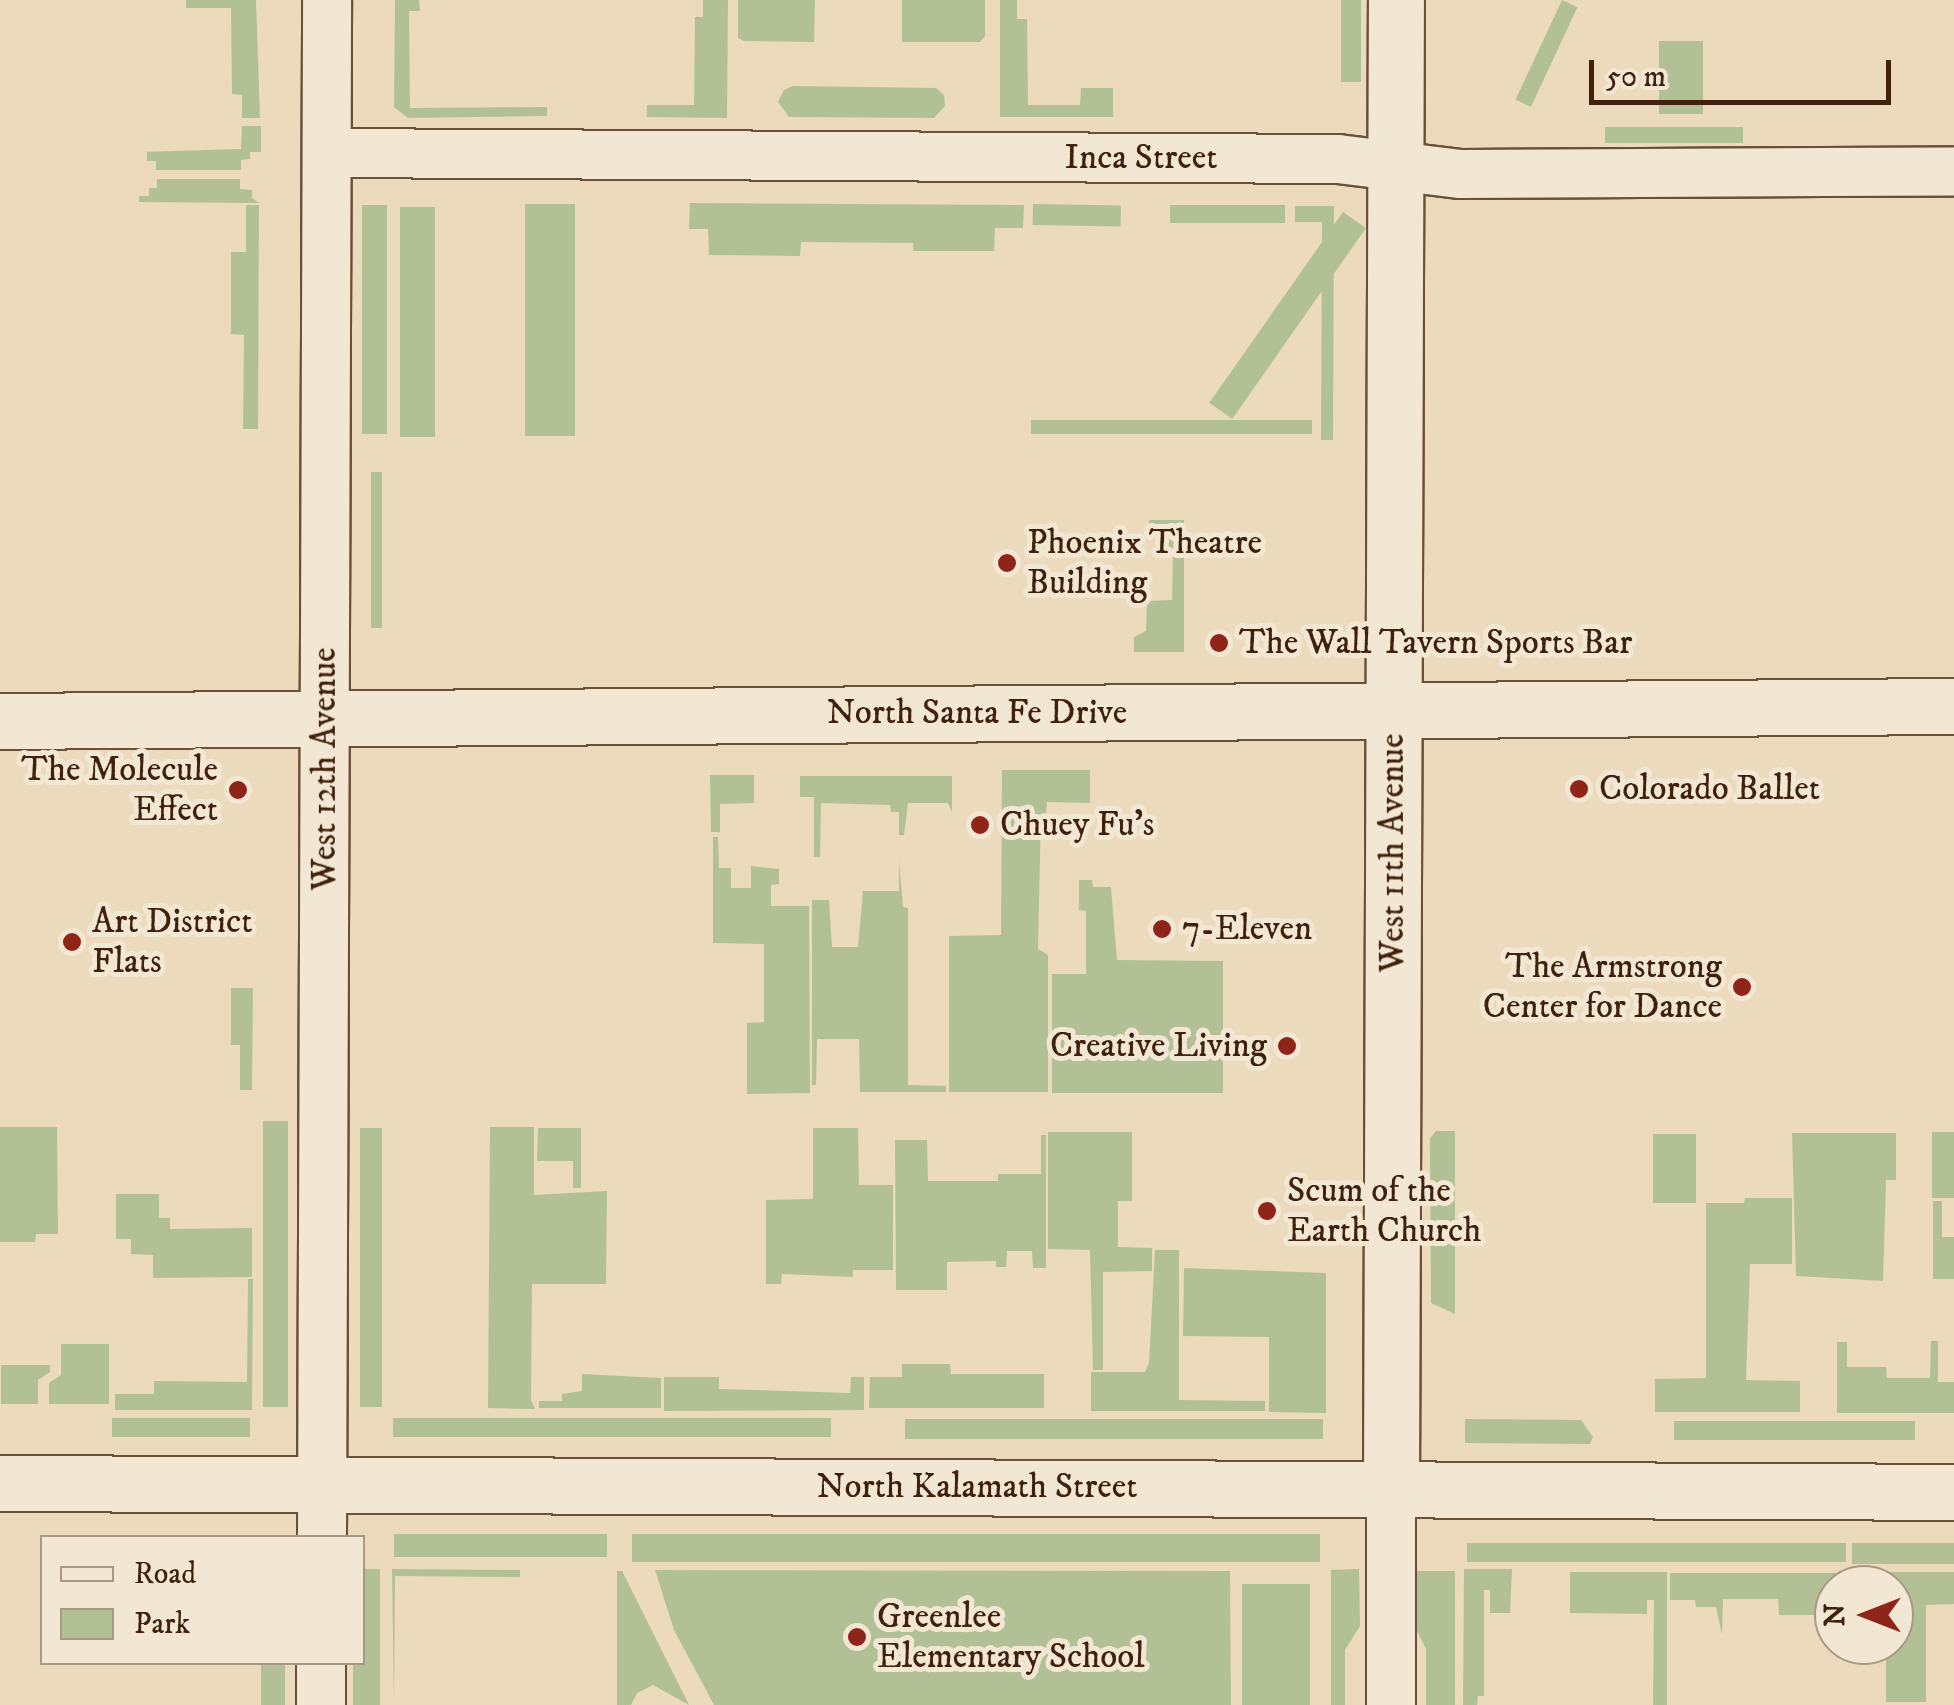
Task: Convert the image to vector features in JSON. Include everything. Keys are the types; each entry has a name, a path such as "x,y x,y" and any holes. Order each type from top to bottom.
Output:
{"main road":[{"name":"West 11th Avenue","path":"1391,1489 1396,0"},
{"name":"North Santa Fe Drive","path":"0,721 1954,706"},
{"name":"North Kalamath Street","path":"0,1483 322,1511 1391,1489 1954,1492"}],"street":[{"name":"West 12th Avenue","path":"322,1511 327,0"},
{"name":"Inca Street","path":"327,153 1338,159 1461,174 1954,171"},
{"name":"West 11th Avenue","path":"1391,1489 1391,1705"},
{"path":"321,1705 322,1665"}],"green space":[{"path":"186,0 256,0 260,118 242,118 242,95 232,94 231,8 186,8"},
{"path":"395,0 419,0 420,11 409,11 410,108 547,107 547,116 408,118 394,107"},
{"path":"703,0 728,0 727,118 647,117 647,105 694,105 695,17 703,17"},
{"path":"738,0 815,0 814,42 738,38"},
{"path":"902,0 985,0 985,36 980,42 902,42"},
{"path":"1000,0 1017,0 1017,19 1027,19 1028,105 1080,105 1081,88 1113,88 1113,117 1000,117"},
{"path":"1341,0 1361,0 1361,82 1341,82"},
{"path":"1562,0 1577,7 1531,107 1516,100"},
{"path":"1659,41 1703,41 1703,114 1659,114"},
{"path":"793,86 936,88 944,95 945,106 934,118 789,117 778,102 784,90"},
{"path":"242,126 261,126 261,152 250,152 250,159 241,160 241,170 156,170 156,161 147,161 147,152 141,152 241,149"},
{"path":"1605,127 1743,127 1743,143 1605,143"},
{"path":"157,179 240,179 240,189 252,190 252,198 259,203 139,202 139,196 149,196 149,188 157,188"},
{"path":"690,203 1024,205 1023,228 995,228 994,251 913,251 913,243 801,242 800,256 709,255 708,229 689,229"},
{"path":"525,204 575,204 575,436 525,436"},
{"path":"1033,204 1121,206 1121,227 1033,225"},
{"path":"246,205 259,205 258,429 243,429 244,335 231,334 231,252 246,252"},
{"path":"362,205 387,205 387,434 362,434"},
{"path":"1170,205 1285,205 1285,223 1170,223"},
{"path":"1295,206 1334,206 1333,440 1321,440 1322,222 1295,222"},
{"path":"400,207 435,207 435,437 400,437"},
{"path":"1343,212 1366,228 1232,419 1209,403"},
{"path":"1031,420 1312,420 1312,434 1031,434"},
{"path":"371,472 382,472 382,628 371,628"},
{"path":"1149,520 1184,520 1184,652 1134,652 1134,637 1146,631 1147,601 1172,600 1173,552 1149,529"},
{"path":"1002,770 1090,770 1090,803 1047,802 1046,813 1041,813 1038,949 1048,955 1048,1092 949,1092 949,936 1001,935"},
{"path":"710,775 754,775 754,803 720,804 720,832 711,832"},
{"path":"800,776 952,776 952,812 948,803 908,803 904,835 899,835 899,812 891,812 890,805 821,803 820,857 814,857 814,797 800,797"},
{"path":"713,837 718,837 719,868 731,868 731,888 751,888 751,866 779,869 779,884 771,885 771,906 809,906 810,1093 747,1094 747,1023 764,1022 764,944 713,943"},
{"path":"899,861 903,907 908,908 908,1085 946,1086 946,1092 860,1092 859,1039 817,1039 816,1085 812,1085 812,900 829,900 832,947 858,947 863,891 899,891"},
{"path":"1079,880 1092,880 1093,887 1111,887 1117,960 1223,961 1223,1093 1052,1093 1052,974 1086,974 1086,911 1079,910"},
{"path":"231,988 253,988 252,1090 240,1090 240,1045 231,1045"},
{"path":"263,1121 288,1121 288,1407 263,1407"},
{"path":"0,1127 57,1127 58,1234 36,1234 35,1242 0,1242"},
{"path":"490,1127 534,1127 534,1195 607,1191 606,1284 532,1284 531,1400 535,1409 488,1408"},
{"path":"360,1128 382,1128 382,1407 360,1407"},
{"path":"538,1128 581,1128 581,1188 573,1188 573,1161 537,1161"},
{"path":"813,1128 858,1128 859,1185 893,1185 893,1270 853,1270 853,1277 782,1274 781,1284 766,1284 766,1200 813,1199"},
{"path":"1436,1131 1455,1131 1455,1314 1431,1303 1430,1138"},
{"path":"1048,1132 1132,1132 1132,1201 1118,1201 1118,1247 1152,1248 1152,1271 1103,1272 1103,1370 1093,1370 1090,1250 1048,1249"},
{"path":"1932,1132 1954,1132 1954,1198 1932,1198"},
{"path":"1792,1133 1896,1133 1896,1180 1886,1180 1883,1281 1796,1276"},
{"path":"1653,1134 1696,1134 1696,1203 1653,1203"},
{"path":"1041,1135 1046,1135 1046,1268 1033,1268 1032,1251 1007,1251 1006,1267 996,1267 996,1261 947,1262 947,1290 896,1290 895,1140 927,1140 928,1181 998,1181 998,1174 1041,1174"},
{"path":"116,1194 159,1194 159,1218 170,1218 170,1229 252,1228 252,1277 153,1278 153,1255 131,1254 131,1239 116,1239"},
{"path":"1745,1198 1792,1198 1792,1264 1750,1264 1746,1380 1800,1381 1800,1412 1655,1412 1655,1379 1706,1378 1706,1203 1744,1203"},
{"path":"1933,1201 1942,1201 1942,1237 1954,1237 1954,1279 1933,1279"},
{"path":"1155,1250 1179,1250 1179,1400 1265,1401 1265,1411 1091,1411 1091,1372 1145,1372 1149,1363"},
{"path":"1184,1268 1326,1273 1326,1413 1269,1412 1269,1337 1183,1336"},
{"path":"248,1279 253,1279 252,1410 115,1410 115,1394 154,1394 154,1381 247,1382"},
{"path":"1931,1341 1938,1341 1938,1382 1954,1382 1954,1413 1837,1413 1837,1342 1847,1342 1847,1367 1886,1367 1887,1378 1930,1378"},
{"path":"61,1344 109,1344 109,1404 49,1404 49,1383 61,1375"},
{"path":"902,1364 950,1364 951,1374 1044,1374 1044,1408 869,1408 870,1377 902,1377"},
{"path":"1,1365 50,1365 50,1372 38,1380 38,1404 1,1404"},
{"path":"582,1374 661,1378 661,1408 539,1408 539,1401 562,1401 562,1394 582,1391"},
{"path":"664,1377 719,1377 719,1389 850,1393 851,1377 864,1377 864,1410 664,1411"},
{"path":"112,1418 250,1418 250,1437 112,1437"},
{"path":"393,1418 831,1418 831,1437 393,1437"},
{"path":"905,1419 1323,1419 1323,1439 905,1439"},
{"path":"1465,1419 1581,1420 1593,1437 1590,1444 1465,1443"},
{"path":"1674,1421 1915,1421 1915,1440 1674,1440"},
{"path":"394,1534 607,1534 607,1557 394,1557"},
{"path":"632,1534 1320,1534 1320,1562 632,1562"},
{"path":"1467,1543 1846,1543 1846,1562 1467,1562"},
{"path":"1852,1543 1954,1543 1954,1564 1852,1564"},
{"path":"365,1569 380,1569 380,1705 353,1705 353,1665 365,1665"},
{"path":"392,1569 520,1570 520,1577 395,1576 394,1705"},
{"path":"1359,1569 1360,1626 1345,1650 1345,1705 1331,1705 1331,1570"},
{"path":"1464,1569 1512,1569 1510,1613 1490,1613 1490,1590 1484,1590 1484,1696 1478,1696 1477,1705 1463,1705"},
{"path":"655,1570 1230,1571 1231,1705 714,1705 674,1630"},
{"path":"617,1571 622,1571 689,1705 653,1685 637,1693 631,1705 617,1705"},
{"path":"1412,1571 1455,1571 1455,1705 1426,1705 1426,1649 1412,1621"},
{"path":"1570,1572 1667,1572 1667,1705 1653,1705 1654,1600 1647,1600 1647,1614 1570,1613"},
{"path":"1914,1572 1954,1572 1954,1604 1926,1605 1926,1702 1886,1702 1886,1665 1914,1665"},
{"path":"1670,1573 1814,1573 1814,1615 1779,1615 1778,1599 1723,1599 1722,1635 1716,1607 1696,1607 1695,1600 1670,1600"},
{"path":"1242,1584 1310,1584 1310,1705 1242,1705"},
{"path":"261,1665 285,1665 285,1705 261,1705"}],"place":[{"name":"Phoenix Theatre Building","path":"1007,563"},
{"name":"The Wall Tavern Sports Bar","path":"1219,643"},
{"name":"Colorado Ballet","path":"1579,789"},
{"name":"The Molecule Effect","path":"238,790"},
{"name":"Chuey Fu’s","path":"980,825"},
{"name":"7-Eleven","path":"1162,929"},
{"name":"Art District Flats","path":"72,942"},
{"name":"The Armstrong Center for Dance","path":"1742,987"},
{"name":"Creative Living","path":"1287,1046"},
{"name":"Scum of the Earth Church","path":"1267,1211"},
{"name":"Greenlee Elementary School","path":"857,1637"}]}
